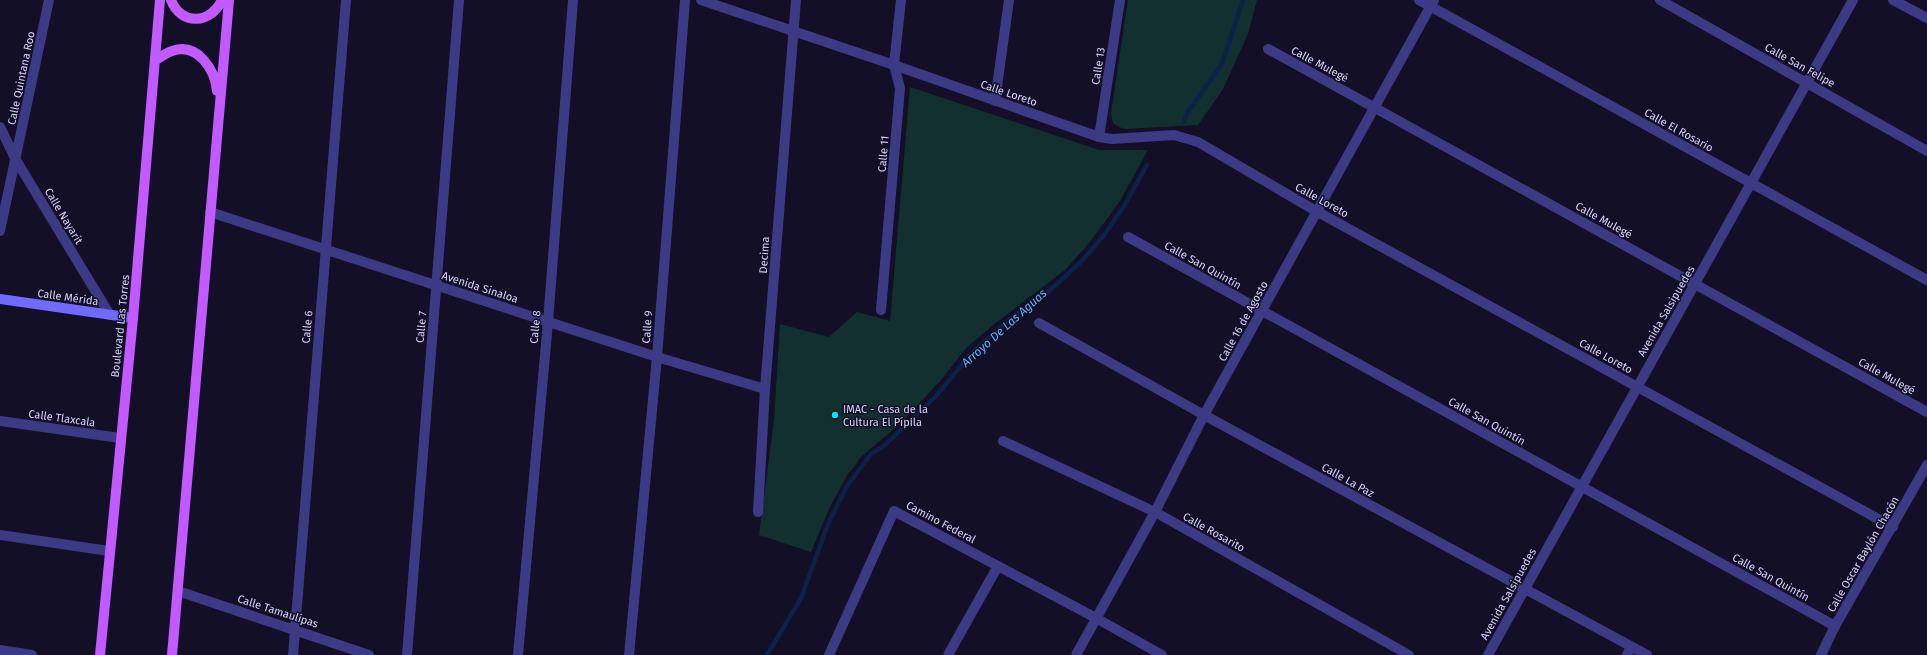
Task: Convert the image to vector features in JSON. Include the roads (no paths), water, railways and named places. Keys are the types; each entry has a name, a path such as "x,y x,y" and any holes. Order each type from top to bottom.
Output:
{"main road":[{"name":"Boulevard Las Torres","path":"100,655 120,438 133,318 160,0"},
{"path":"171,0 179,12 188,18 200,18 214,12 222,0"},
{"path":"172,655 229,0"},
{"path":"156,60 173,51 181,50 191,52 202,58 214,74 219,111"},
{"name":"Calle Mérida","path":"0,299 133,318"}],"street":[{"name":"Calle Quintana Roo","path":"0,230 49,0"},
{"name":"Calle 6","path":"293,655 346,0"},
{"name":"Calle 7","path":"407,655 459,0"},
{"name":"Calle 8","path":"518,655 548,322 573,0"},
{"name":"Calle 9","path":"629,655 657,357 685,0"},
{"name":"Calle Loreto","path":"701,0 1099,136 1112,138 1174,135 1198,142 1316,211 1893,527"},
{"name":"Decima","path":"758,512 765,389 796,0"},
{"name":"Calle 11","path":"881,310 900,88 894,65 901,0"},
{"path":"995,101 1009,0"},
{"name":"Calle 13","path":"1099,136 1120,0"},
{"name":"Calle El Rosario","path":"1419,0 1432,3 1752,184 1927,280"},
{"name":"Calle San Felipe","path":"1660,0 1927,151"},
{"name":"Avenida Salsipuedes","path":"1488,655 1636,387 1752,184 1853,0"},
{"path":"1893,0 1927,18"},
{"name":"Calle 16 de Agosto","path":"1076,655 1155,512 1204,415 1432,3"},
{"name":"Calle Mulegé","path":"1268,49 1927,412"},
{"name":"Calle Nayarit","path":"0,127 16,160 110,315"},
{"name":"Avenida Sinaloa","path":"210,212 657,357 765,389"},
{"name":"Calle San Quintín","path":"1128,237 1835,626"},
{"name":"Calle La Paz","path":"1039,323 1525,590 1629,651 1647,655"},
{"name":"Calle Tlaxcala","path":"0,421 120,438"},
{"name":"Calle Rosarito","path":"1003,441 1155,512 1409,655"},
{"name":"Calle Oscar Baylón Chacón","path":"1821,655 1835,626 1893,527 1927,465"},
{"name":"Camino Federal","path":"828,655 894,511 1096,618 1162,655"},
{"path":"0,535 109,551"},
{"path":"948,655 998,566"},
{"name":"Calle Tamaulipas","path":"178,591 369,655"},
{"path":"0,650 32,655"}],"waterway":[{"name":"Arroyo De Las Aguas","path":"1184,121 1187,113 1222,64 1243,0"},
{"name":"Arroyo De Las Aguas","path":"767,655 801,598 828,524 847,486 871,454 884,446 936,396 970,355 1010,319 1048,292 1083,260 1104,235 1124,206 1147,165"}],"place":[{"name":"IMAC - Casa de la Cultura El Pípila","path":"835,415"}]}
